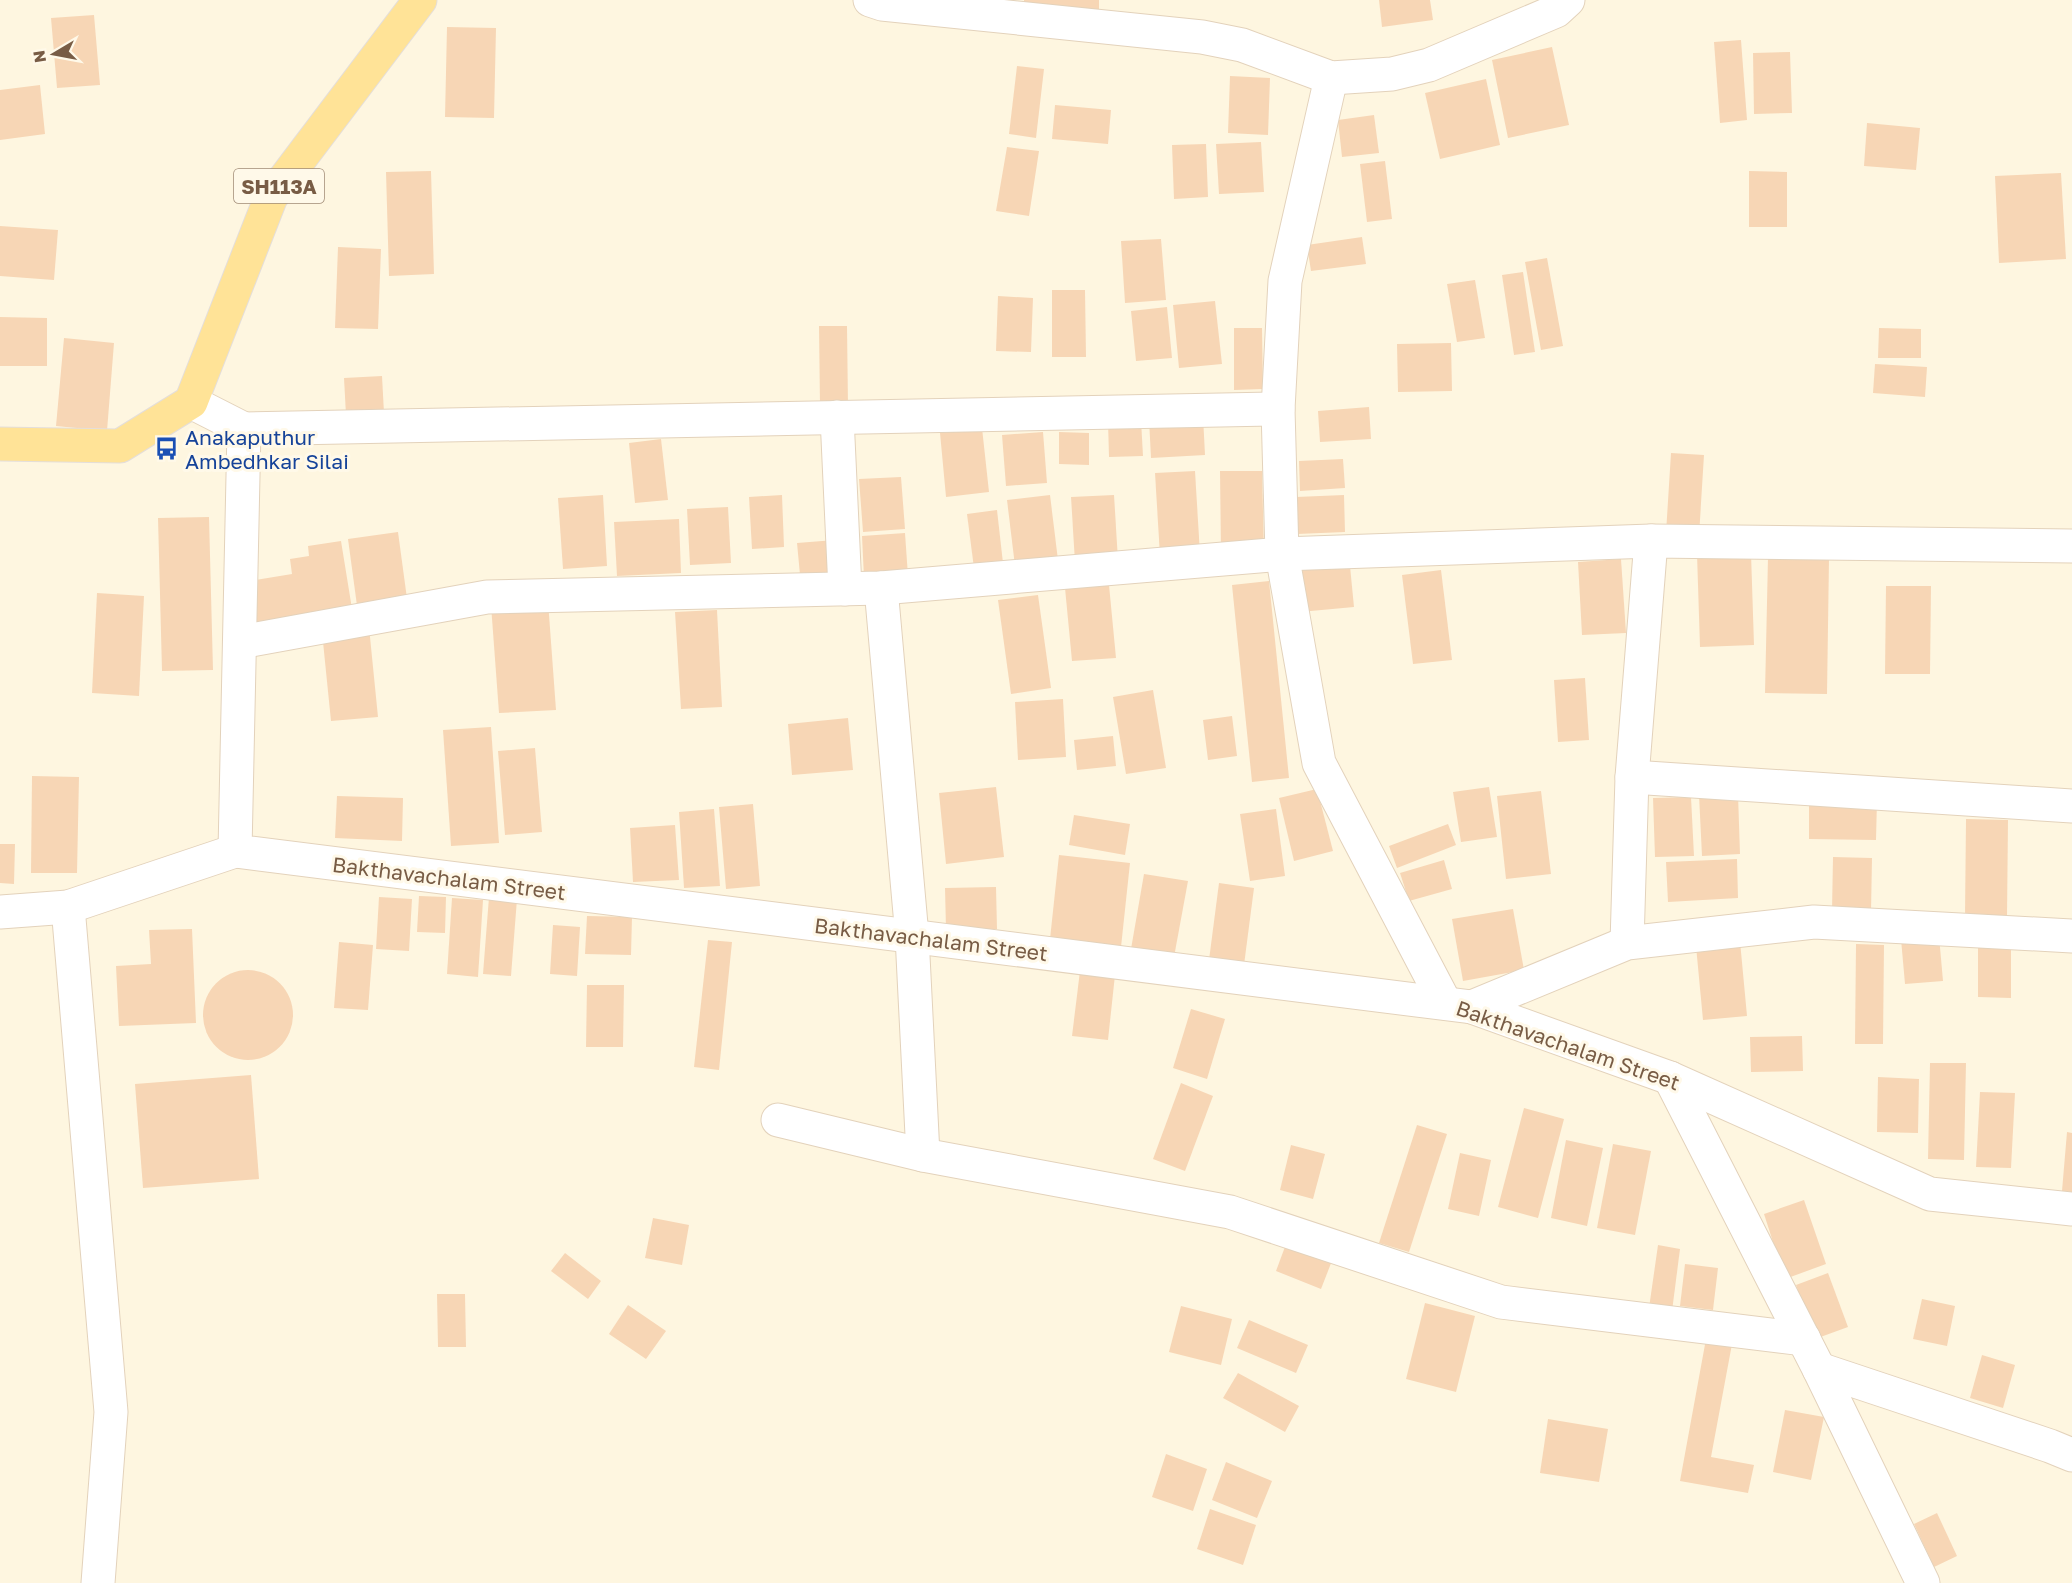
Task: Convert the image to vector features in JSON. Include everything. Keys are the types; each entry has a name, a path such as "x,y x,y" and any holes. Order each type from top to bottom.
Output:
{"main road":[{"name":"SH113A","path":"191,402 271,196 420,0"},
{"path":"0,444 120,446 191,402"}],"street":[{"path":"870,0 882,4 1202,37 1242,45 1331,78 1392,74 1429,65 1559,4"},
{"path":"1331,78 1285,281 1278,409 1282,554 1319,763 1458,1005 1627,943 1814,922 2072,936"},
{"path":"191,402 244,429 1278,409"},
{"path":"837,417 845,589"},
{"path":"0,912 68,908 235,851 244,429"},
{"path":"240,642 487,597 881,588 1282,554 1651,541 2072,546"},
{"path":"1627,943 1632,777 1651,541"},
{"path":"881,588 912,936 923,1155"},
{"path":"1632,777 2072,806"},
{"name":"Bakthavachalam Street","path":"235,851 1458,1005 1670,1078 1930,1194 2072,1209"},
{"path":"68,908 111,1412 98,1583"},
{"path":"1670,1078 1820,1369 1923,1583"},
{"path":"778,1120 923,1155 1230,1212 1501,1302 1804,1339"},
{"path":"1820,1369 2072,1455"}],"building":[{"path":"1024,0 1099,0 1099,13 1024,8"},
{"path":"1379,0 1430,0 1433,20 1382,27"},
{"path":"94,15 100,85 57,88 51,18"},
{"path":"447,27 496,28 494,118 445,117"},
{"path":"1741,40 1747,120 1720,123 1714,42"},
{"path":"1552,47 1569,125 1508,138 1492,60"},
{"path":"1790,52 1792,113 1754,114 1753,53"},
{"path":"1017,66 1044,69 1036,138 1009,134"},
{"path":"1230,76 1270,78 1268,135 1228,133"},
{"path":"1486,79 1500,145 1440,159 1425,93"},
{"path":"40,85 45,134 0,140 0,90"},
{"path":"1055,105 1111,110 1108,144 1052,139"},
{"path":"1374,115 1379,153 1342,157 1338,120"},
{"path":"1867,123 1920,128 1916,170 1864,166"},
{"path":"1261,142 1264,192 1219,194 1216,144"},
{"path":"1206,144 1208,197 1174,199 1172,145"},
{"path":"1007,147 1039,151 1029,216 996,211"},
{"path":"1385,161 1392,219 1367,222 1360,164"},
{"path":"431,171 434,274 389,276 386,172"},
{"path":"1749,171 1787,172 1787,227 1749,227"},
{"path":"2061,173 2066,259 1999,263 1995,176"},
{"path":"0,226 58,230 54,280 0,276"},
{"path":"1362,237 1366,264 1311,271 1307,245"},
{"path":"1161,239 1166,300 1125,303 1121,241"},
{"path":"338,247 381,249 378,329 335,328"},
{"path":"1547,258 1563,346 1541,350 1525,262"},
{"path":"1523,272 1535,352 1514,355 1502,275"},
{"path":"1475,280 1485,338 1457,342 1447,284"},
{"path":"1052,290 1085,290 1086,357 1052,357"},
{"path":"998,296 1033,298 1031,352 996,351"},
{"path":"1215,301 1222,364 1179,368 1173,305"},
{"path":"1167,307 1172,358 1136,361 1131,311"},
{"path":"0,317 47,318 47,366 0,366"},
{"path":"819,326 847,326 848,406 820,406"},
{"path":"1234,328 1262,328 1263,389 1234,390"},
{"path":"1879,328 1921,329 1921,358 1878,358"},
{"path":"64,338 114,343 107,431 56,426"},
{"path":"1451,343 1452,391 1398,392 1397,344"},
{"path":"1875,364 1927,367 1925,397 1873,393"},
{"path":"382,376 384,413 346,415 344,378"},
{"path":"1369,407 1371,439 1320,442 1318,411"},
{"path":"1203,416 1205,455 1151,458 1149,419"},
{"path":"1141,420 1143,456 1109,457 1108,421"},
{"path":"982,428 989,492 946,497 940,433"},
{"path":"1043,432 1047,483 1006,486 1002,435"},
{"path":"1059,432 1089,433 1089,465 1059,464"},
{"path":"661,439 668,500 635,503 629,443"},
{"path":"1671,453 1704,455 1699,536 1666,533"},
{"path":"1343,459 1345,488 1300,491 1299,461"},
{"path":"1195,471 1200,554 1160,556 1155,473"},
{"path":"1220,471 1262,471 1264,553 1221,553"},
{"path":"901,477 905,529 863,532 859,479"},
{"path":"603,495 607,566 563,569 558,498"},
{"path":"782,495 784,547 752,549 749,497"},
{"path":"1050,495 1058,560 1015,566 1007,500"},
{"path":"1114,495 1118,560 1075,562 1071,497"},
{"path":"1344,495 1345,532 1297,534 1296,497"},
{"path":"728,507 731,563 690,565 687,509"},
{"path":"997,510 1004,572 975,576 967,514"},
{"path":"209,517 213,670 162,671 158,518"},
{"path":"679,519 681,573 617,576 614,522"},
{"path":"398,532 408,606 358,613 348,539"},
{"path":"905,533 908,576 864,578 862,536"},
{"path":"835,540 838,571 800,575 797,543"},
{"path":"341,541 353,615 258,630 249,581 292,574 290,559 309,556 308,546"},
{"path":"1751,553 1754,645 1700,647 1697,554"},
{"path":"1349,556 1354,607 1300,612 1296,561"},
{"path":"1768,557 1829,559 1827,694 1765,693"},
{"path":"1621,559 1626,633 1582,635 1578,562"},
{"path":"1441,570 1452,660 1413,664 1402,575"},
{"path":"1269,581 1289,778 1252,782 1232,585"},
{"path":"1109,585 1116,658 1072,661 1065,588"},
{"path":"1886,586 1931,586 1930,674 1885,674"},
{"path":"97,593 144,596 139,696 92,693"},
{"path":"1038,595 1051,688 1011,694 998,600"},
{"path":"548,601 556,710 499,713 491,605"},
{"path":"717,610 722,707 681,709 675,612"},
{"path":"369,627 378,717 331,721 322,632"},
{"path":"1585,678 1589,740 1558,742 1554,680"},
{"path":"1153,690 1166,768 1126,774 1113,697"},
{"path":"1063,699 1066,757 1018,760 1015,702"},
{"path":"1232,716 1237,756 1208,760 1203,720"},
{"path":"848,718 853,770 792,775 788,724"},
{"path":"491,727 499,843 451,846 443,730"},
{"path":"1113,736 1116,766 1077,770 1074,740"},
{"path":"535,748 542,832 505,835 498,751"},
{"path":"32,776 79,777 77,873 31,873"},
{"path":"996,787 1004,857 946,864 939,793"},
{"path":"1489,787 1497,837 1461,842 1453,792"},
{"path":"1317,789 1333,851 1294,861 1279,798"},
{"path":"1541,791 1551,874 1506,879 1497,796"},
{"path":"1738,794 1740,854 1702,856 1699,795"},
{"path":"337,796 403,798 402,841 335,838"},
{"path":"1691,797 1694,856 1655,857 1653,798"},
{"path":"1809,799 1877,800 1876,840 1809,839"},
{"path":"753,804 760,886 726,889 719,807"},
{"path":"714,809 720,886 684,888 679,812"},
{"path":"1276,809 1285,876 1250,881 1240,814"},
{"path":"1074,815 1130,824 1125,855 1069,845"},
{"path":"1966,819 2008,820 2007,916 1965,916"},
{"path":"1448,824 1456,845 1397,868 1389,846"},
{"path":"675,825 679,880 633,882 630,828"},
{"path":"0,844 15,844 14,884 0,883"},
{"path":"1059,855 1130,863 1121,947 1050,939"},
{"path":"1833,857 1872,858 1871,912 1832,911"},
{"path":"1737,859 1738,898 1668,902 1666,862"},
{"path":"1444,860 1452,889 1409,901 1400,873"},
{"path":"1144,874 1188,881 1174,957 1131,949"},
{"path":"1219,883 1254,888 1244,965 1209,960"},
{"path":"996,887 997,929 946,929 945,888"},
{"path":"419,896 446,897 445,933 417,932"},
{"path":"379,897 412,899 409,951 376,949"},
{"path":"489,897 517,899 511,976 483,974"},
{"path":"452,898 483,900 478,977 447,974"},
{"path":"1513,909 1524,970 1463,981 1452,919"},
{"path":"587,916 632,917 631,955 585,954"},
{"path":"553,925 580,927 577,976 550,974"},
{"path":"192,929 196,1023 119,1026 116,966 151,964 149,930"},
{"path":"1939,936 1943,981 1905,984 1901,939"},
{"path":"708,940 732,942 719,1070 694,1067"},
{"path":"1740,941 1747,1016 1703,1020 1696,946"},
{"path":"339,942 373,945 368,1010 334,1008"},
{"path":"1856,944 1884,945 1883,1044 1855,1044"},
{"path":"1978,948 2011,948 2011,998 1978,997"},
{"path":"248,970 265,973 280,983 290,998 293,1015 290,1032 280,1047 265,1057 248,1060 231,1057 216,1047 206,1032 203,1015 206,998 216,983 231,973"},
{"path":"1080,971 1115,975 1108,1040 1072,1036"},
{"path":"587,985 624,985 623,1047 586,1047"},
{"path":"1191,1009 1225,1019 1207,1079 1173,1068"},
{"path":"1802,1036 1803,1071 1751,1072 1750,1037"},
{"path":"1930,1063 1966,1063 1964,1160 1928,1159"},
{"path":"251,1075 259,1179 143,1188 135,1084"},
{"path":"1878,1077 1919,1079 1918,1133 1877,1132"},
{"path":"1181,1083 1213,1096 1185,1171 1153,1159"},
{"path":"1980,1092 2015,1093 2011,1168 1976,1167"},
{"path":"1524,1108 1564,1119 1538,1218 1498,1207"},
{"path":"1417,1125 1447,1134 1409,1252 1379,1243"},
{"path":"2067,1132 2072,1133 2072,1192 2062,1191"},
{"path":"1566,1140 1603,1148 1587,1226 1551,1218"},
{"path":"1613,1144 1651,1151 1635,1235 1597,1228"},
{"path":"1291,1145 1325,1154 1313,1199 1280,1190"},
{"path":"1460,1153 1491,1160 1479,1216 1448,1209"},
{"path":"1804,1200 1826,1264 1785,1279 1764,1214"},
{"path":"653,1218 689,1225 682,1265 645,1258"},
{"path":"1289,1236 1335,1253 1321,1289 1276,1271"},
{"path":"1658,1245 1680,1249 1671,1319 1648,1315"},
{"path":"565,1253 601,1281 588,1299 551,1271"},
{"path":"1685,1264 1718,1268 1713,1310 1680,1306"},
{"path":"1828,1273 1848,1327 1815,1339 1796,1285"},
{"path":"437,1294 465,1294 466,1347 438,1347"},
{"path":"1922,1299 1955,1306 1947,1346 1913,1339"},
{"path":"1425,1303 1475,1316 1456,1392 1406,1379"},
{"path":"628,1305 666,1331 646,1359 609,1334"},
{"path":"1181,1306 1232,1319 1221,1365 1169,1352"},
{"path":"1249,1320 1308,1345 1296,1373 1237,1348"},
{"path":"1706,1339 1732,1344 1711,1457 1754,1465 1748,1493 1680,1481"},
{"path":"1982,1355 2015,1365 2003,1408 1970,1398"},
{"path":"1238,1373 1299,1406 1285,1432 1223,1398"},
{"path":"1785,1410 1824,1417 1811,1480 1773,1472"},
{"path":"1548,1419 1608,1429 1599,1482 1540,1473"},
{"path":"1166,1454 1207,1469 1193,1511 1152,1497"},
{"path":"1226,1462 1272,1481 1257,1518 1212,1500"},
{"path":"1210,1509 1256,1525 1243,1565 1197,1549"},
{"path":"1937,1513 1957,1556 1934,1567 1914,1524"}],"place":[{"name":"Anakaputhur Ambedhkar Silai","path":"167,449"}]}
